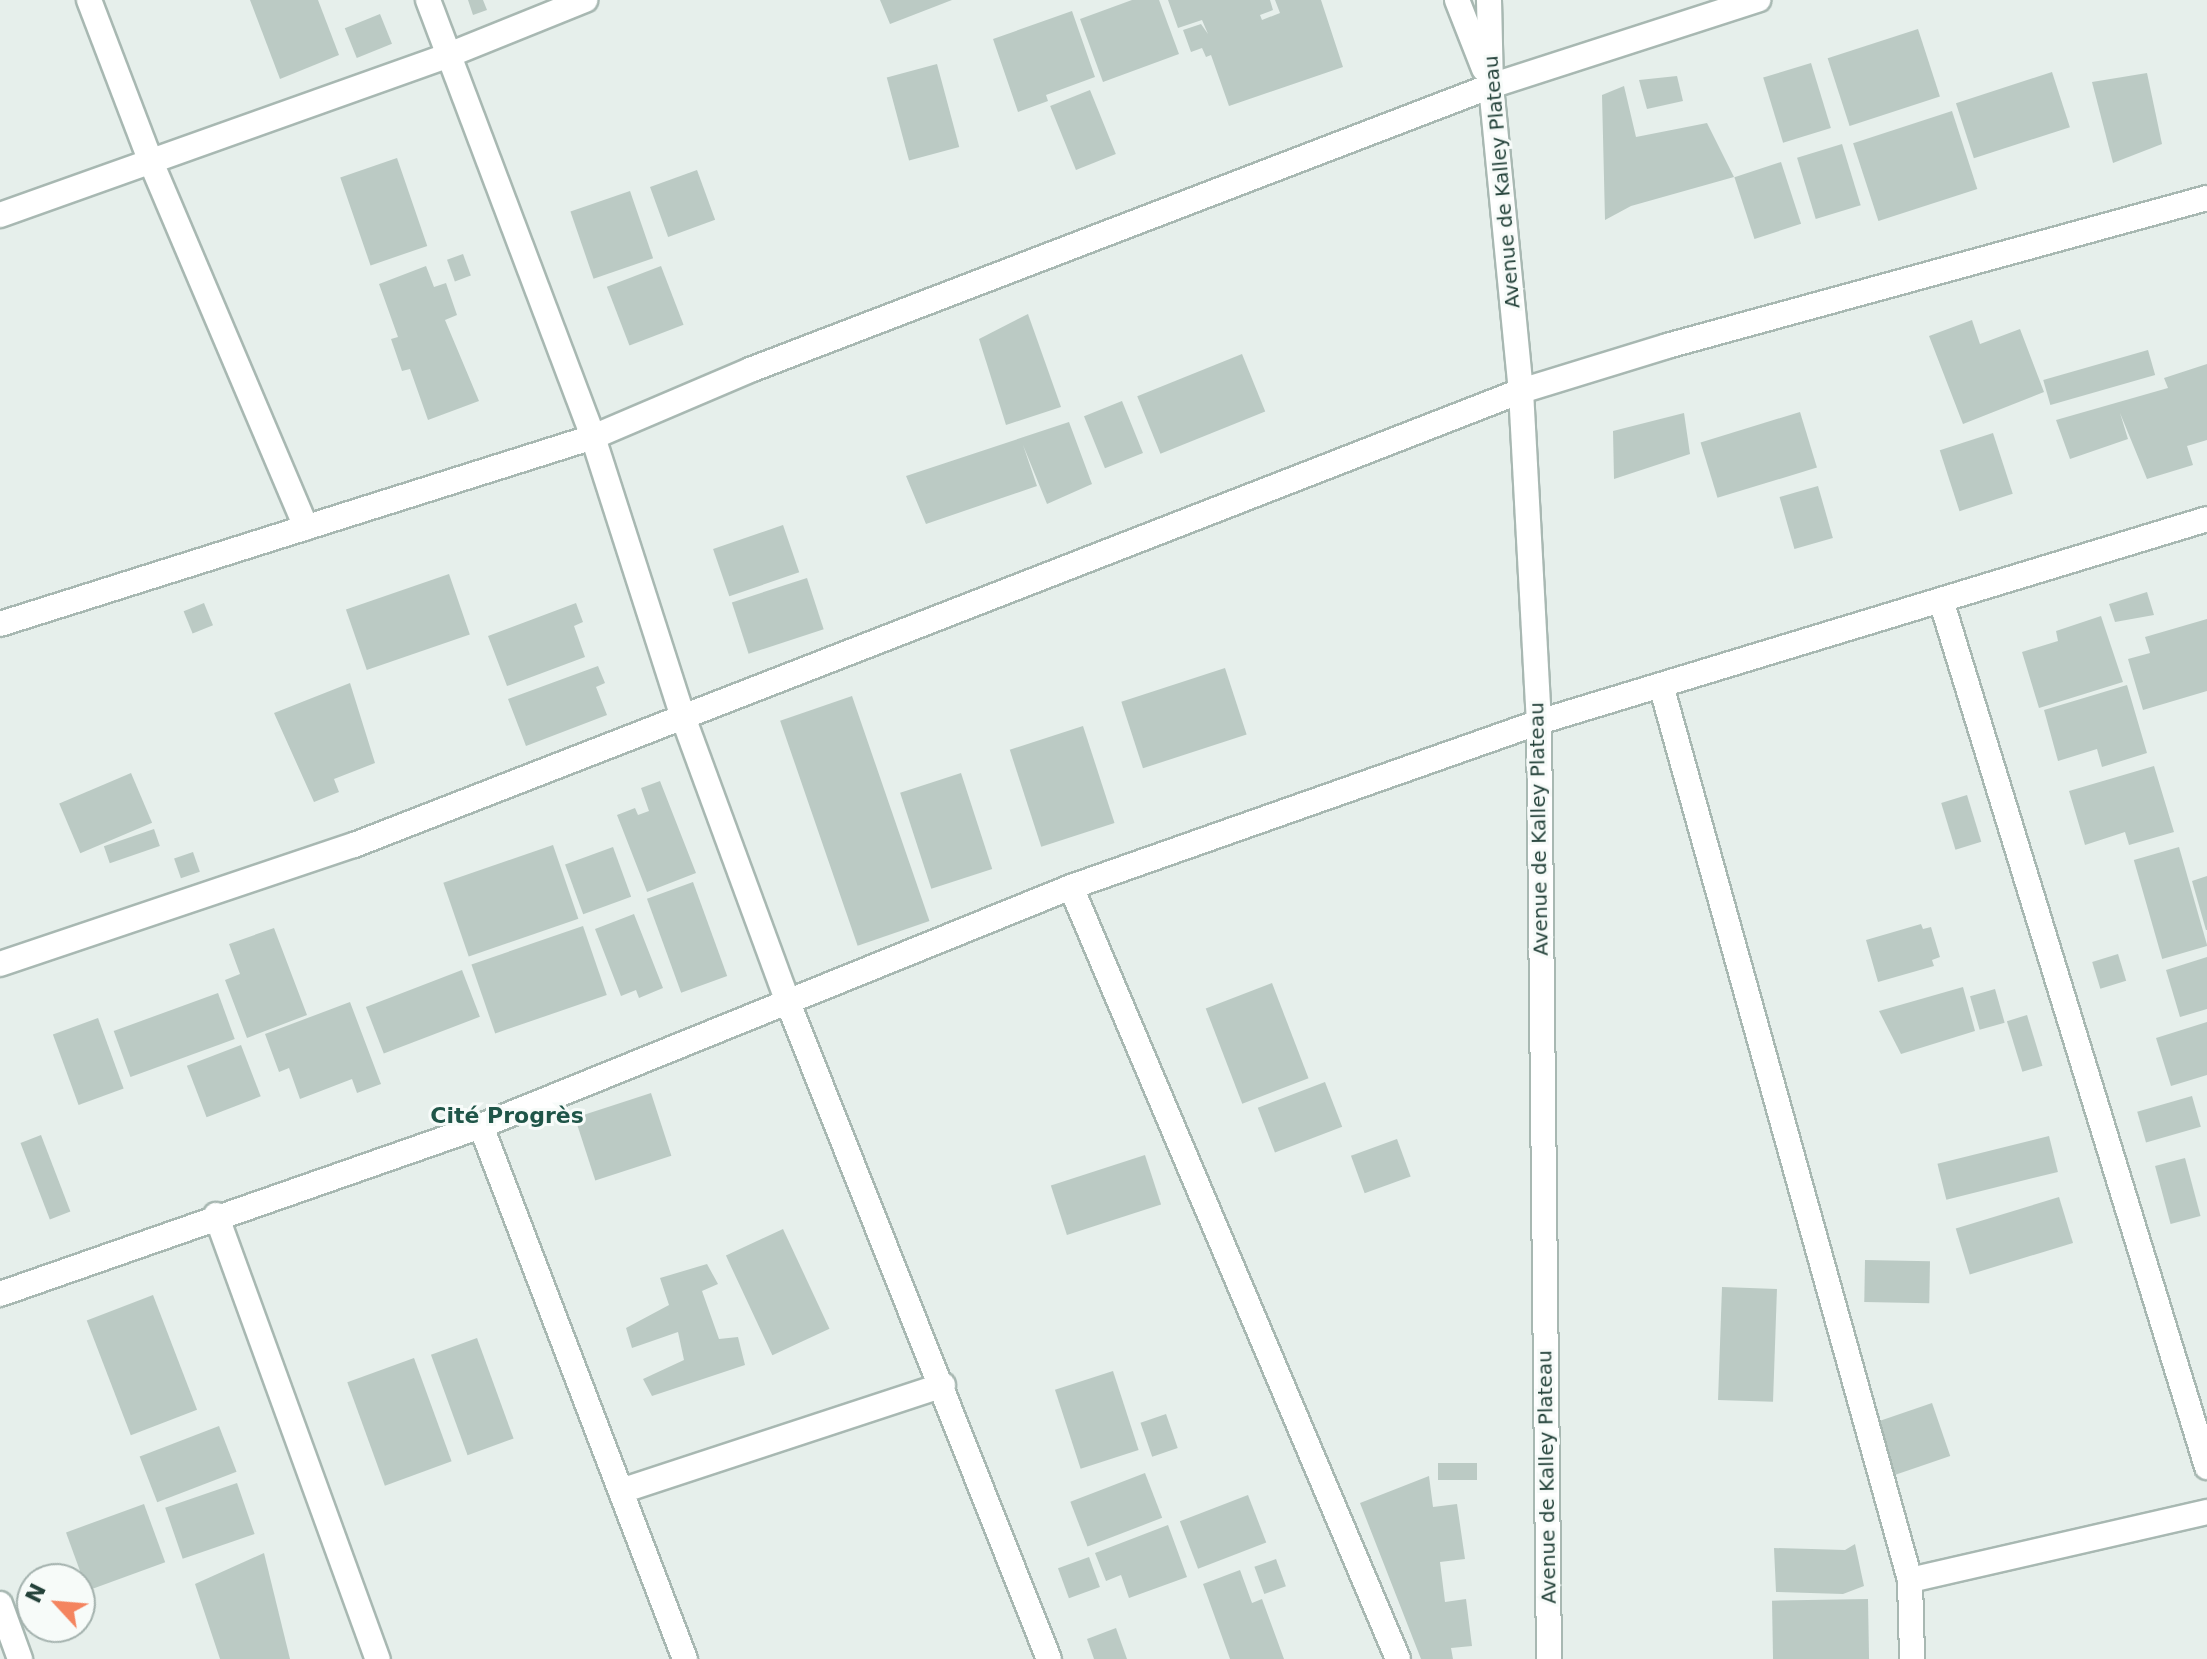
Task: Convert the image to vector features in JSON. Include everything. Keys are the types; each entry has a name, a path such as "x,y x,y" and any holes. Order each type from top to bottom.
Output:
{"street":[{"path":"89,0 151,162 306,527"},
{"path":"428,0 593,437 683,717 787,1000 943,1385 1049,1659"},
{"path":"0,215 449,55 585,0"},
{"path":"1457,0 1491,86"},
{"name":"Avenue de Kalley Plateau","path":"1489,0 1491,86 1521,391 1539,722 1549,1659"},
{"path":"0,624 593,437 765,364 1491,86 1758,0"},
{"path":"0,964 354,845 1521,391 1667,346 2207,198"},
{"path":"0,1294 216,1215 481,1126 1071,887 1539,722 2207,519"},
{"path":"1941,600 2207,1467"},
{"path":"1661,685 1910,1580 1912,1659"},
{"path":"1071,887 1398,1659"},
{"path":"481,1126 685,1659"},
{"path":"216,1215 378,1659"},
{"path":"621,1491 943,1385"},
{"path":"1910,1580 2207,1512"},
{"path":"0,1604 20,1659"}],"building":[{"path":"250,0 318,0 339,55 280,79"},
{"path":"468,0 483,0 487,10 473,15"},
{"path":"880,0 952,0 890,24"},
{"path":"1132,0 1159,0 1179,54 1103,82 1080,19"},
{"path":"1168,0 1270,0 1273,10 1260,15 1262,20 1280,13 1275,0 1321,0 1343,67 1229,106 1211,55 1206,57 1202,48 1191,52 1183,30 1201,24 1208,34 1202,20 1178,28"},
{"path":"1072,11 1095,77 1046,95 1048,101 1018,112 993,39"},
{"path":"380,14 392,44 357,58 345,28"},
{"path":"1918,29 1940,97 1850,126 1828,58"},
{"path":"1811,63 1831,128 1783,143 1763,78"},
{"path":"937,64 959,147 909,161 887,77"},
{"path":"2052,72 2070,127 1974,158 1956,103"},
{"path":"2147,73 2162,144 2113,163 2092,82"},
{"path":"1677,76 1683,101 1647,109 1639,80"},
{"path":"1624,86 1636,137 1707,123 1734,177 1631,206 1605,220 1602,95"},
{"path":"1090,90 1116,154 1076,170 1050,106"},
{"path":"1952,111 1977,189 1878,221 1853,143"},
{"path":"1842,144 1861,205 1816,219 1797,158"},
{"path":"397,158 427,246 371,265 340,178"},
{"path":"1781,162 1801,224 1754,239 1734,177"},
{"path":"697,170 715,220 668,237 650,187"},
{"path":"630,191 653,258 594,279 570,212"},
{"path":"463,254 471,276 455,281 447,260"},
{"path":"426,266 434,287 446,283 457,315 445,320 479,401 428,420 410,369 402,371 391,339 398,337 379,284"},
{"path":"661,266 684,325 629,346 607,287"},
{"path":"1028,314 1061,407 1006,425 979,339"},
{"path":"1972,320 1980,344 2020,329 2044,392 1963,424 1929,336"},
{"path":"2148,350 2155,375 2050,405 2043,380"},
{"path":"1242,354 1265,411 1160,454 1137,396"},
{"path":"2207,364 2207,440 2187,446 2193,465 2147,479 2120,413 2128,439 2070,459 2056,420 2168,388 2164,378"},
{"path":"1122,401 1143,453 1105,468 1084,416"},
{"path":"1800,412 1817,467 1718,498 1701,442"},
{"path":"1684,413 1690,454 1614,479 1613,431"},
{"path":"1069,422 1092,484 1047,504 1023,445 1037,486 926,524 906,476"},
{"path":"1993,433 2013,494 1960,511 1940,450"},
{"path":"1818,486 1833,538 1794,549 1780,497"},
{"path":"783,525 799,572 729,596 713,549"},
{"path":"449,574 470,635 367,670 346,609"},
{"path":"807,578 824,629 749,654 732,602"},
{"path":"2147,592 2154,615 2115,622 2109,604"},
{"path":"204,603 213,625 193,633 184,611"},
{"path":"576,603 583,622 574,626 585,657 507,686 488,636"},
{"path":"2101,616 2123,682 2039,708 2022,652 2058,641 2056,631"},
{"path":"2207,619 2207,691 2143,710 2128,659 2150,653 2145,637"},
{"path":"598,666 605,683 596,687 607,715 526,746 508,699"},
{"path":"1225,668 1247,735 1143,768 1121,702"},
{"path":"350,683 375,763 334,779 339,792 314,802 274,713"},
{"path":"2127,685 2147,753 2102,767 2097,749 2058,761 2044,710"},
{"path":"852,696 929,921 858,946 780,721"},
{"path":"1083,726 1115,823 1041,847 1010,750"},
{"path":"2154,766 2174,832 2129,845 2125,832 2085,845 2069,791"},
{"path":"131,773 152,823 80,853 59,803"},
{"path":"961,773 992,869 931,889 900,793"},
{"path":"660,781 696,873 647,892 617,815 635,808 638,815 649,811 641,788"},
{"path":"1967,795 1981,842 1956,850 1941,803"},
{"path":"154,829 160,846 110,863 104,846"},
{"path":"553,845 578,919 469,957 443,883"},
{"path":"613,847 631,897 583,914 565,864"},
{"path":"2179,847 2207,946 2162,959 2134,860"},
{"path":"193,852 200,872 181,878 174,859"},
{"path":"2207,876 2207,930 2206,930 2192,881"},
{"path":"693,882 727,976 681,993 647,899"},
{"path":"634,914 663,988 639,998 636,990 621,996 595,929"},
{"path":"1921,924 1923,929 1931,927 1940,957 1932,960 1934,966 1878,982 1866,940"},
{"path":"583,926 607,995 495,1033 471,964"},
{"path":"274,928 307,1015 247,1038 225,980 240,974 229,944"},
{"path":"2118,954 2126,981 2100,989 2092,962"},
{"path":"2207,957 2207,1009 2180,1017 2166,970"},
{"path":"462,970 480,1017 384,1054 366,1007"},
{"path":"1272,983 1309,1078 1242,1104 1206,1008"},
{"path":"1963,987 1975,1031 1901,1054 1879,1011"},
{"path":"1995,989 2005,1023 1980,1030 1970,996"},
{"path":"218,993 235,1039 130,1077 114,1031"},
{"path":"350,1002 381,1084 357,1093 352,1079 300,1099 289,1068 279,1072 265,1034"},
{"path":"2027,1015 2042,1066 2022,1072 2007,1021"},
{"path":"98,1018 124,1088 79,1105 53,1034"},
{"path":"2207,1022 2207,1075 2171,1086 2156,1038"},
{"path":"241,1045 261,1096 207,1117 187,1066"},
{"path":"1325,1082 1342,1127 1275,1153 1258,1108"},
{"path":"651,1093 671,1156 595,1180 575,1118"},
{"path":"2192,1096 2201,1127 2146,1142 2137,1112"},
{"path":"41,1135 70,1212 50,1219 20,1143"},
{"path":"2049,1136 2058,1172 1946,1200 1937,1164"},
{"path":"1397,1139 1411,1177 1365,1193 1351,1156"},
{"path":"1145,1155 1161,1204 1067,1235 1051,1186"},
{"path":"2185,1158 2201,1216 2171,1224 2155,1166"},
{"path":"2059,1197 2073,1243 1970,1274 1956,1229"},
{"path":"783,1229 829,1329 772,1355 726,1256"},
{"path":"1865,1260 1930,1261 1929,1303 1864,1302"},
{"path":"707,1264 718,1284 702,1291 719,1339 738,1337 745,1365 652,1396 643,1379 684,1360 678,1332 632,1348 626,1328 669,1305 660,1278"},
{"path":"1722,1287 1777,1289 1773,1402 1718,1400"},
{"path":"153,1295 197,1410 131,1435 87,1320"},
{"path":"477,1338 514,1439 468,1455 431,1355"},
{"path":"414,1358 452,1461 385,1486 347,1382"},
{"path":"1113,1371 1139,1450 1081,1469 1055,1390"},
{"path":"1932,1403 1950,1456 1893,1476 1874,1423"},
{"path":"1166,1414 1178,1448 1152,1457 1140,1423"},
{"path":"219,1426 237,1472 157,1502 140,1456"},
{"path":"1438,1463 1477,1463 1477,1480 1438,1480"},
{"path":"1145,1473 1162,1518 1088,1546 1070,1502"},
{"path":"1429,1476 1433,1507 1457,1504 1465,1559 1440,1562 1445,1602 1466,1599 1472,1646 1451,1648 1453,1659 1421,1659 1360,1503"},
{"path":"237,1483 255,1534 183,1559 165,1508"},
{"path":"1248,1495 1266,1543 1198,1569 1180,1521"},
{"path":"144,1504 165,1562 96,1587 96,1563 77,1563 66,1532"},
{"path":"1168,1525 1187,1577 1129,1598 1121,1575 1106,1581 1095,1553"},
{"path":"1855,1544 1864,1586 1843,1594 1776,1592 1774,1548 1845,1550"},
{"path":"264,1553 290,1659 220,1659 195,1584"},
{"path":"1089,1557 1100,1587 1069,1598 1058,1568"},
{"path":"1276,1559 1286,1586 1264,1594 1254,1567"},
{"path":"1240,1570 1252,1603 1262,1599 1284,1659 1230,1659 1203,1584"},
{"path":"1868,1599 1869,1659 1773,1659 1772,1601"},
{"path":"1116,1628 1127,1659 1094,1659 1087,1639"}],"district":[{"name":"Cité Progrès","path":"507,1116"}]}
